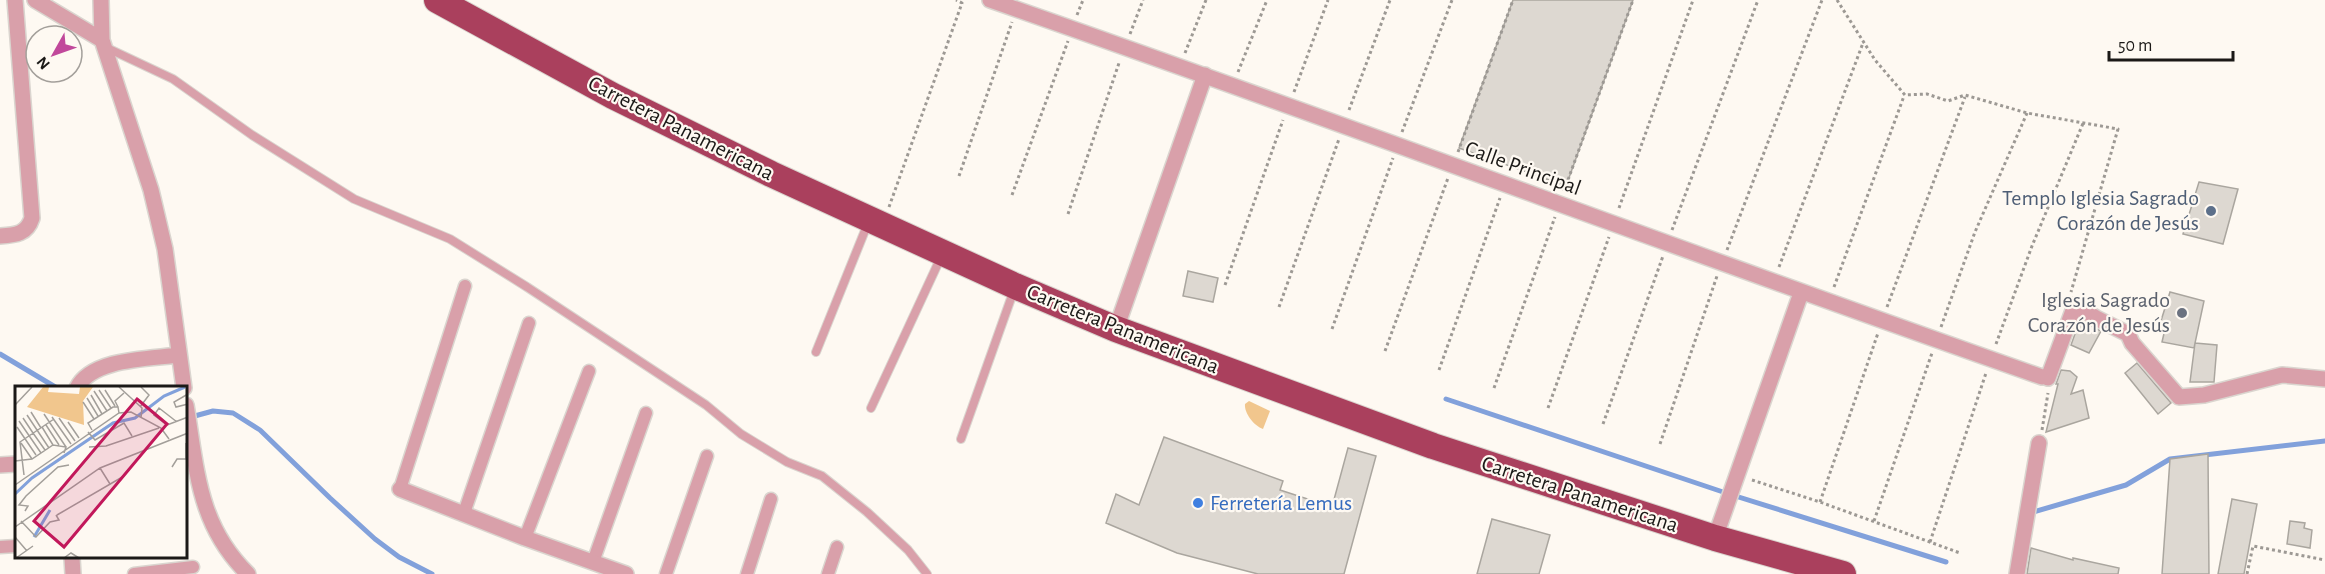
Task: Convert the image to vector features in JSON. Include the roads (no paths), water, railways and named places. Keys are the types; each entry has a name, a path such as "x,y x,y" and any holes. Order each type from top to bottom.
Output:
{"highway":[{"name":"Carretera Panamericana","path":"437,0 613,96 771,174 1015,286 1116,329 1433,446 1715,538 1843,574"}],"street":[{"path":"0,236 17,235 29,227 32,218 15,0"},
{"path":"35,0 104,43"},
{"path":"101,0 104,43 152,190 165,249 184,386"},
{"name":"Calle Principal","path":"990,0 1233,85 1773,283 1990,359 2045,383 2075,305 2128,333 2132,343 2179,397 2204,395 2282,375 2325,379"},
{"path":"1116,329 1205,75"},
{"path":"465,286 400,489 525,538 626,574"},
{"path":"1715,538 1801,293"},
{"path":"464,513 529,323"},
{"path":"78,386 92,372 110,364 179,355"},
{"path":"525,538 589,371"},
{"path":"593,562 646,413"},
{"path":"188,417 193,462 206,511 230,557 248,574"},
{"path":"2017,574 2039,443"},
{"path":"666,574 707,456"},
{"path":"0,465 15,464"},
{"path":"747,574 771,499"},
{"path":"0,547 15,546"},
{"path":"828,574 837,547"},
{"path":"72,559 73,574"},
{"path":"134,574 193,567"}],"lane":[{"path":"104,43 172,79 252,135 354,199 450,239 706,405 741,434 788,462 822,476 908,550 927,574"},
{"path":"816,352 876,221"},
{"path":"871,408 943,253"},
{"path":"961,439 1015,286"}],"waterway":[{"path":"0,354 54,386"},
{"path":"1446,399 1729,494 1946,562"},
{"path":"191,417 213,411 233,413 260,430 375,539 399,557 432,574"},
{"path":"2030,513 2126,485 2170,459 2325,441"}],"place":[{"name":"Templo Iglesia Sagrado Corazón de Jesús","path":"2211,211"},
{"name":"Iglesia Sagrado Corazón de Jesús","path":"2182,313"},
{"name":"Ferretería Lemus","path":"1198,503"}]}
